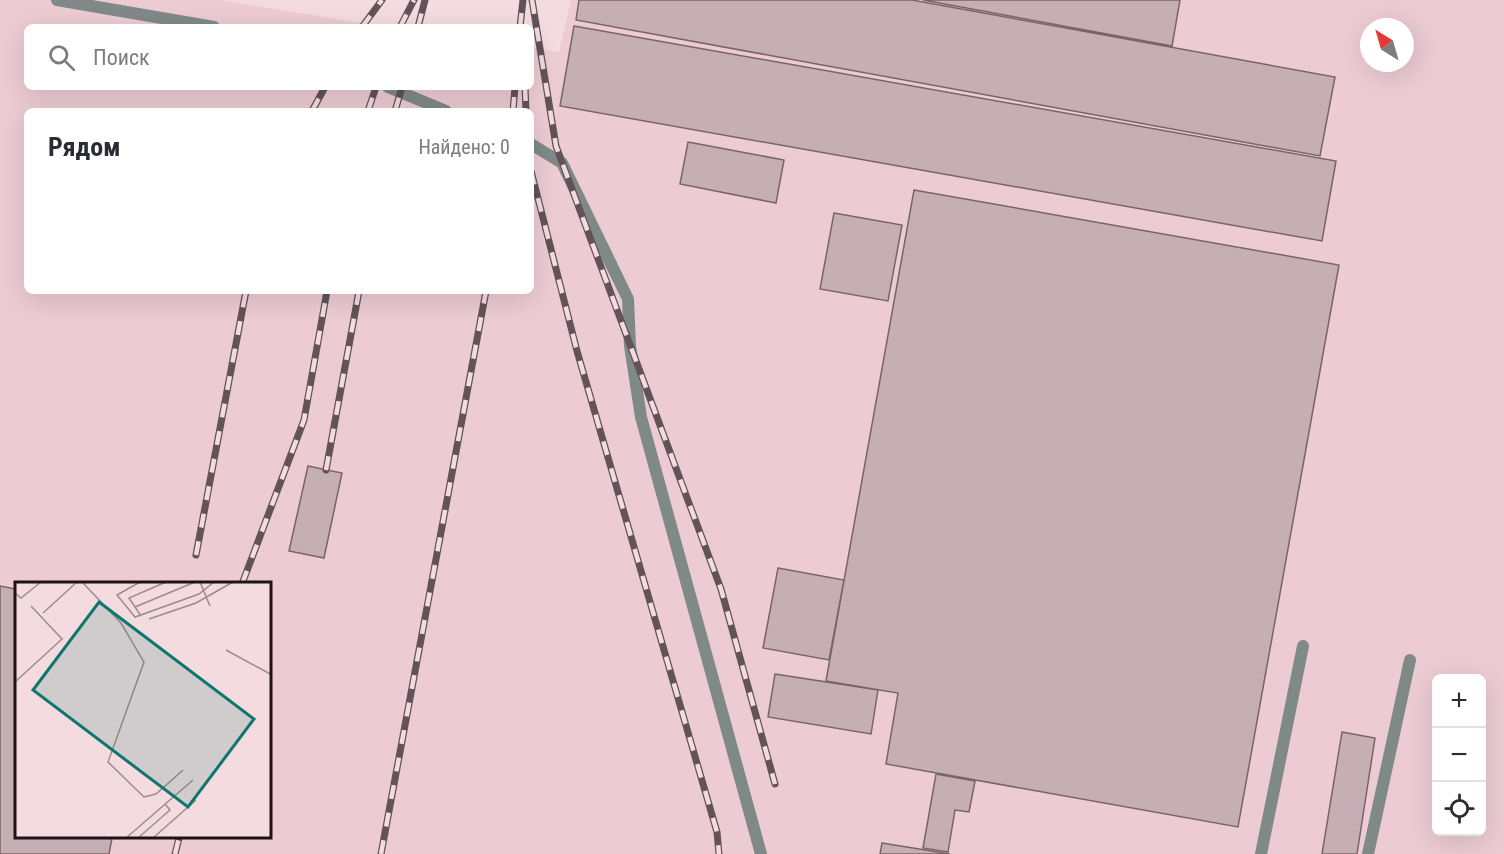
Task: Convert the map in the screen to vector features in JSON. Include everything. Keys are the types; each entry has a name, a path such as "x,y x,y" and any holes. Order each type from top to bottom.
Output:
{"lane":[{"path":"57,0 197,24"},
{"path":"395,90 439,108"},
{"path":"534,146 562,163 628,299 630,346 641,417 761,854"},
{"path":"1261,854 1303,646"},
{"path":"1368,854 1410,660"}],"shaded area":[{"path":"0,0 221,0 368,24 24,24 24,90 534,90 534,48 559,52 571,0 1504,0 1504,854 0,854"}],"building":[{"path":"579,0 912,0 1335,77 1320,156 576,20"},
{"path":"923,0 1180,0 1172,46"},
{"path":"574,26 1336,161 1322,241 560,106"},
{"path":"688,142 784,160 776,203 680,184"},
{"path":"914,190 1339,265 1238,827 886,764 898,693 826,681"},
{"path":"834,213 902,225 888,301 820,289"},
{"path":"308,466 342,473 324,558 289,551"},
{"path":"778,568 844,580 829,660 763,648"},
{"path":"0,586 15,589 15,839 112,839 109,854 0,854"},
{"path":"775,674 878,690 871,734 768,717"},
{"path":"1342,732 1375,738 1357,854 1322,854"},
{"path":"936,774 975,781 969,812 955,810 948,852 923,848"},
{"path":"882,843 950,854 880,854"}],"railway":[{"path":"364,24 382,0"},
{"path":"402,24 414,0"},
{"path":"419,24 425,0"},
{"path":"520,24 523,0"},
{"path":"532,0 556,146 721,589 775,784"},
{"path":"314,108 323,90"},
{"path":"369,108 375,90"},
{"path":"396,108 401,90"},
{"path":"513,108 515,90"},
{"path":"525,90 526,108"},
{"path":"534,183 577,351 717,832 719,854"},
{"path":"196,555 245,294"},
{"path":"243,582 304,420 326,294"},
{"path":"326,470 358,294"},
{"path":"381,854 485,294"},
{"path":"175,854 179,839"}]}
